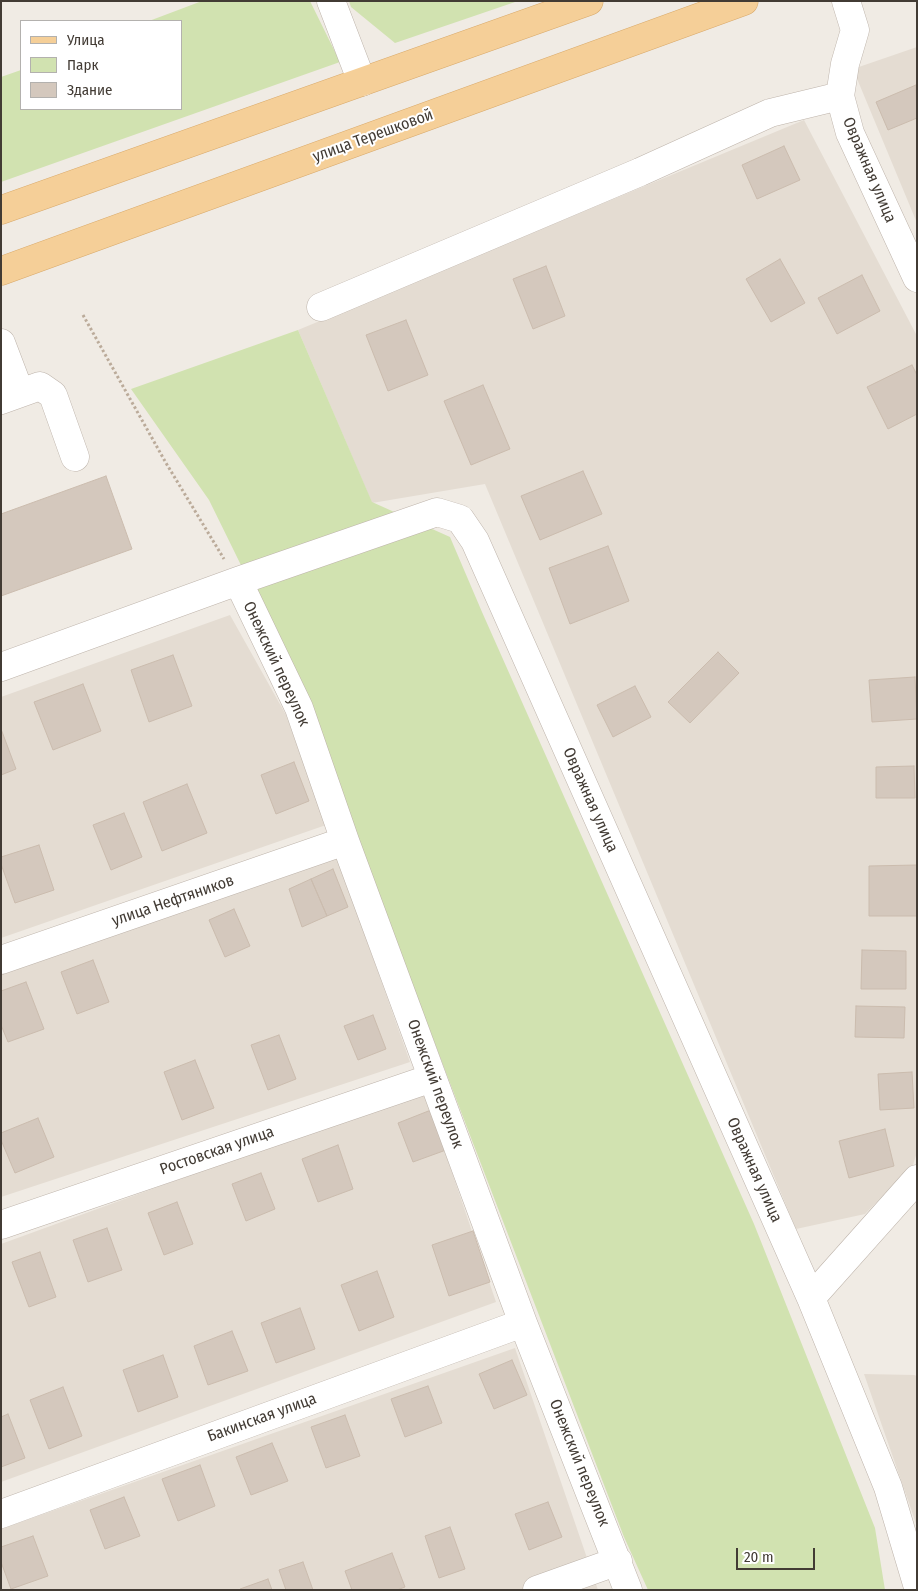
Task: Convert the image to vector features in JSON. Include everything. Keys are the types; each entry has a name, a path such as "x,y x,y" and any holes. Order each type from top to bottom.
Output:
{"main road":[{"path":"1,210 589,1"},
{"name":"улица Терешковой","path":"1,271 744,1"}],"street":[{"path":"330,1 362,82"},
{"name":"Овражная улица","path":"846,1 855,30 845,64 840,96 850,133 917,278"},
{"path":"321,307 640,172 770,113 840,96"},
{"path":"1,343 11,396 40,386 54,395 75,457"},
{"name":"Овражная улица","path":"1,667 238,581 437,512 460,519 475,541 811,1298 888,1487 917,1584"},
{"name":"Онежский переулок","path":"238,581 299,708 345,841 523,1323 628,1590"},
{"name":"улица Нефтяников","path":"1,960 345,841"},
{"name":"Ростовская улица","path":"1,1225 432,1078"},
{"path":"811,1298 917,1179"},
{"name":"Бакинская улица","path":"1,1514 523,1323"},
{"path":"537,1590 618,1561"}],"path":[{"path":"82,315 166,464 238,581"}],"shaded area":[{"path":"917,47 917,223 853,69"},
{"path":"804,120 917,336 917,1152 913,1165 865,1214 796,1229 485,484 372,503 298,330"},
{"path":"230,615 286,715 326,825 1,938 1,697"},
{"path":"336,854 410,1062 1,1197 1,971"},
{"path":"424,1090 496,1302 1,1482 1,1244"},
{"path":"515,1348 598,1590 1,1590 1,1529"},
{"path":"864,1374 917,1376 917,1526"}],"green space":[{"path":"202,1 310,1 340,62 1,182 1,77 20,70 20,110 182,110 182,20 152,20"},
{"path":"349,1 518,1 395,43 351,7"},
{"path":"298,330 372,502 450,537 754,1224 875,1528 885,1590 648,1590 624,1537 289,663 209,500 131,389"}],"building":[{"path":"916,85 917,118 888,130 876,102"},
{"path":"784,146 800,180 757,199 742,165"},
{"path":"780,259 805,303 771,322 746,279"},
{"path":"546,266 565,316 533,329 513,279"},
{"path":"862,275 880,311 837,334 818,298"},
{"path":"406,320 428,375 388,391 366,335"},
{"path":"912,365 917,375 917,414 888,429 867,387"},
{"path":"483,385 510,449 471,465 444,401"},
{"path":"583,471 602,514 540,540 521,496"},
{"path":"106,476 132,549 1,596 1,514"},
{"path":"608,546 629,601 570,624 549,568"},
{"path":"718,652 739,673 690,723 668,702"},
{"path":"173,655 192,706 149,722 131,670"},
{"path":"915,677 917,719 872,722 869,680"},
{"path":"83,684 101,731 53,750 34,702"},
{"path":"635,686 651,717 613,737 597,705"},
{"path":"1,729 16,769 1,775"},
{"path":"294,762 309,801 276,814 261,775"},
{"path":"914,766 915,798 876,798 876,767"},
{"path":"187,784 207,833 162,851 143,802"},
{"path":"124,813 142,857 111,870 93,825"},
{"path":"39,845 54,890 15,903 1,864 1,857"},
{"path":"917,865 917,916 869,916 869,866"},
{"path":"333,869 348,907 327,916 311,879"},
{"path":"311,879 327,916 302,927 289,889"},
{"path":"234,909 250,946 225,957 209,920"},
{"path":"862,950 906,951 906,989 861,989"},
{"path":"93,960 109,1002 77,1014 61,972"},
{"path":"26,982 44,1029 8,1042 1,1025 1,991"},
{"path":"856,1006 905,1007 904,1038 855,1037"},
{"path":"373,1015 386,1049 358,1060 344,1026"},
{"path":"279,1035 296,1079 268,1090 251,1045"},
{"path":"195,1060 214,1108 182,1120 164,1072"},
{"path":"912,1072 914,1108 880,1110 878,1074"},
{"path":"431,1110 446,1150 413,1162 398,1123"},
{"path":"38,1118 54,1157 15,1173 1,1140 1,1133"},
{"path":"885,1129 894,1166 849,1178 839,1141"},
{"path":"338,1145 353,1189 318,1202 302,1159"},
{"path":"261,1173 275,1209 246,1221 232,1184"},
{"path":"177,1202 193,1244 164,1255 148,1213"},
{"path":"107,1228 122,1270 88,1282 73,1240"},
{"path":"473,1231 490,1282 449,1296 432,1245"},
{"path":"40,1252 56,1297 29,1307 12,1262"},
{"path":"377,1271 394,1317 359,1331 341,1285"},
{"path":"300,1308 315,1349 276,1363 261,1323"},
{"path":"232,1331 248,1371 208,1385 194,1346"},
{"path":"163,1355 178,1397 138,1412 123,1370"},
{"path":"512,1360 527,1395 494,1409 479,1374"},
{"path":"428,1386 442,1423 405,1437 391,1399"},
{"path":"63,1387 82,1436 49,1449 30,1400"},
{"path":"8,1414 25,1458 1,1467 1,1417"},
{"path":"345,1415 360,1456 326,1468 311,1427"},
{"path":"272,1443 288,1481 251,1495 236,1457"},
{"path":"200,1465 215,1506 178,1521 162,1479"},
{"path":"124,1497 140,1536 105,1549 90,1510"},
{"path":"548,1502 562,1537 529,1550 515,1514"},
{"path":"450,1527 465,1569 439,1578 425,1536"},
{"path":"33,1536 48,1576 11,1589 1,1562 1,1547"},
{"path":"392,1553 405,1587 397,1590 352,1590 345,1571"},
{"path":"303,1562 313,1590 286,1590 279,1570"},
{"path":"268,1579 272,1590 240,1589"}]}
